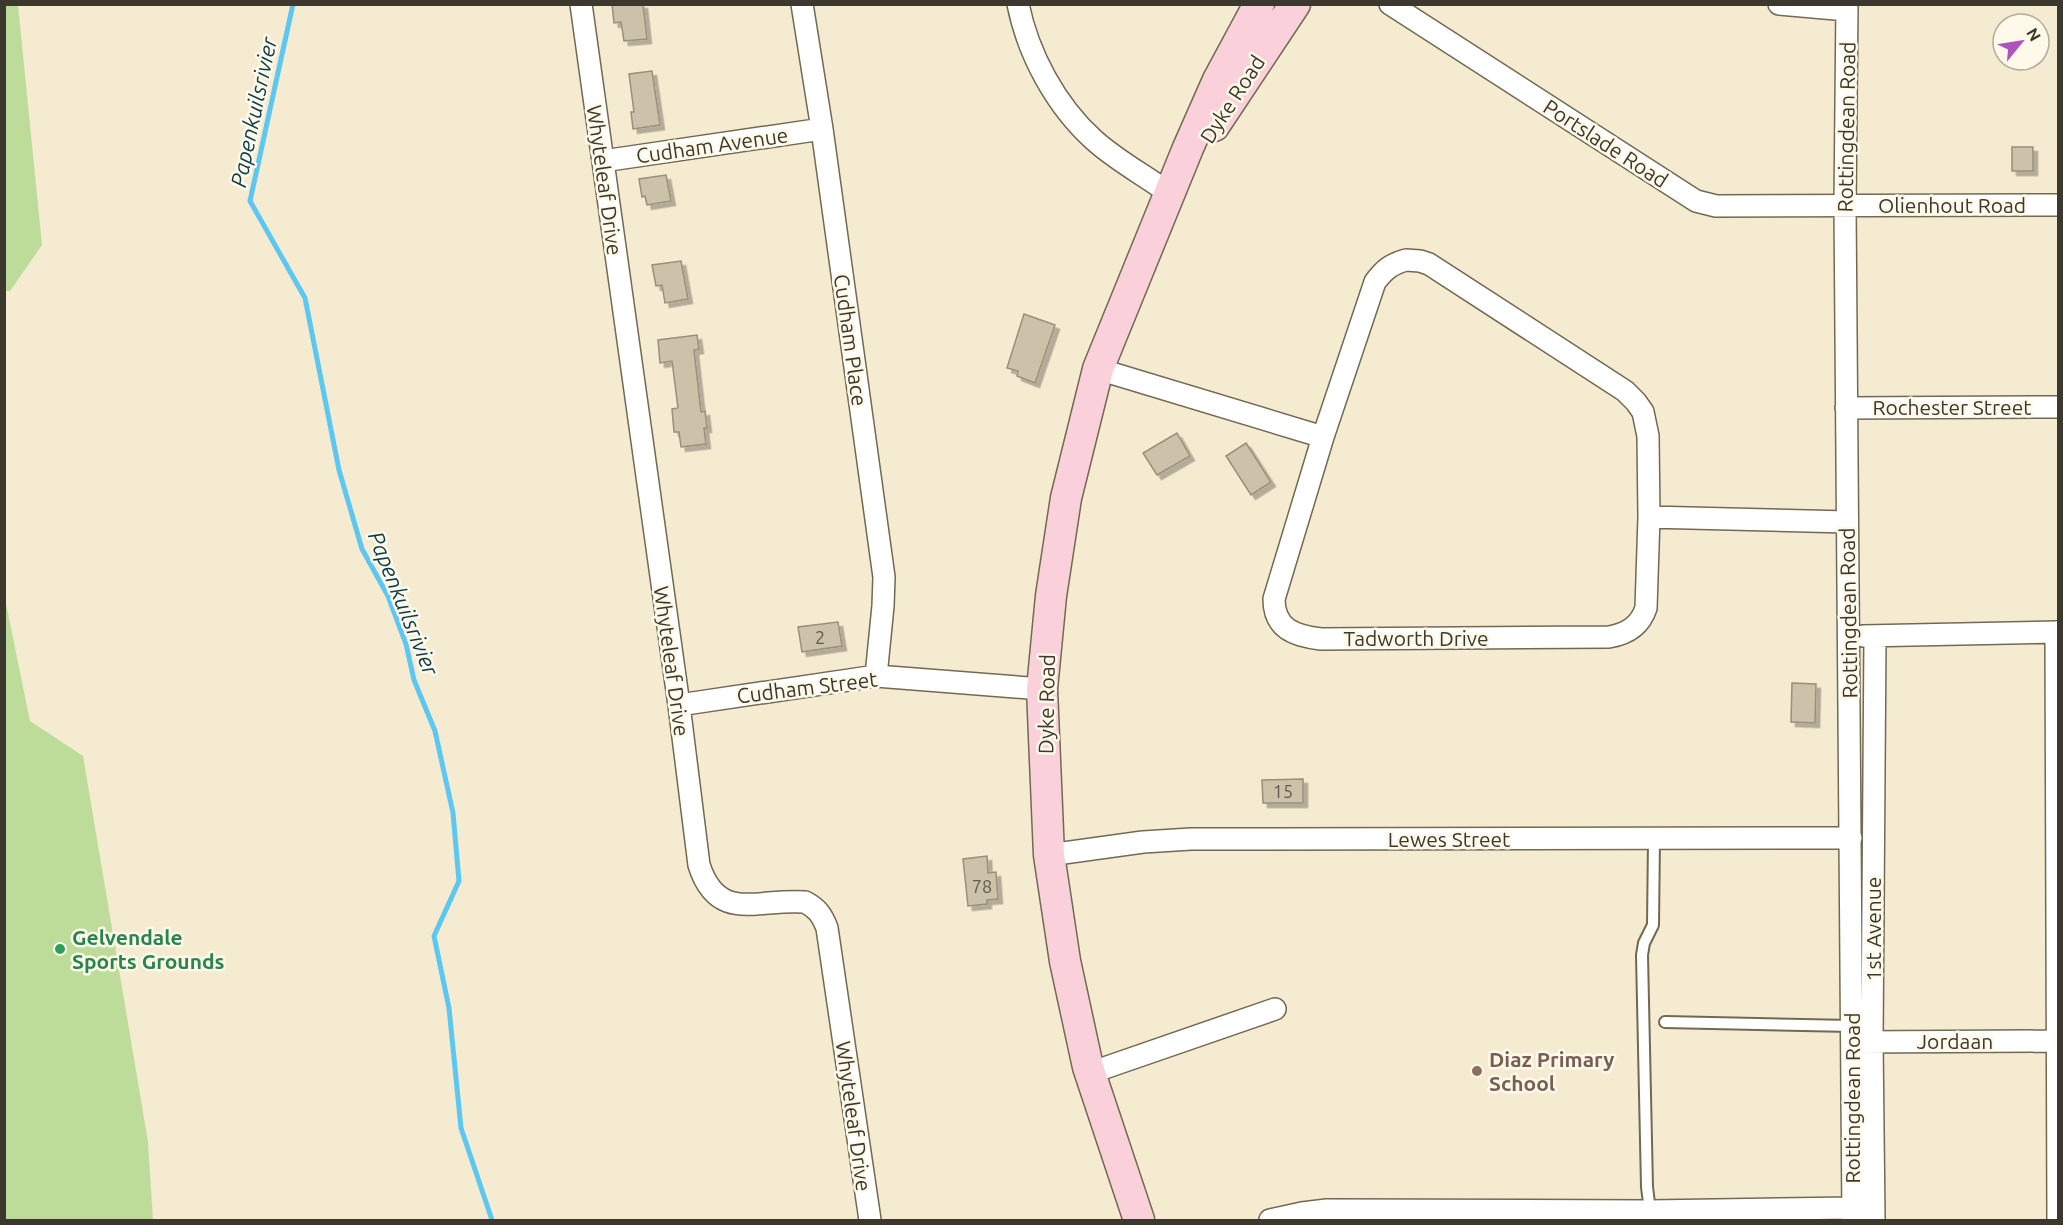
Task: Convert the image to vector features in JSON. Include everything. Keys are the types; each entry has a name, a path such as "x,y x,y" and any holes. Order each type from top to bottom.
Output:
{"street":[{"name":"Whyteleaf Drive","path":"581,4 679,705 699,865 713,893 732,904 805,902 813,906 823,918 827,928 870,1221"},
{"name":"Cudham Place","path":"802,4 822,129 884,577 876,676"},
{"path":"1017,4 1025,34 1036,60 1074,119 1096,142 1170,194"},
{"name":"Dyke Road","path":"1139,1221 1090,1072 1065,961 1049,855 1042,689 1051,596 1066,498 1098,369 1188,148 1218,80 1259,4"},
{"name":"Dyke Road","path":"1170,194 1295,4"},
{"name":"Portslade Road","path":"1390,4 1696,201 1716,206 1845,205"},
{"path":"1779,4 1847,7"},
{"name":"Rottingdean Road","path":"1847,7 1845,205 1848,635 1851,838 1859,1036 1853,1214"},
{"name":"Cudham Avenue","path":"603,161 822,129"},
{"name":"Olienhout Road","path":"1845,205 2058,206"},
{"name":"Tadworth Drive","path":"1406,260 1429,264 1615,385 1636,402 1643,412 1648,436 1649,517 1646,608 1638,623 1622,635 1585,638 1321,639 1304,637 1283,626 1274,611 1274,599 1323,437 1374,282 1393,263 1406,260"},
{"path":"1098,369 1323,437"},
{"name":"Rochester Street","path":"1846,408 2058,407"},
{"path":"1649,517 1847,522"},
{"path":"1848,635 1875,637 2057,632 2058,1221"},
{"name":"1st Avenue","path":"1874,1221 1859,1036 1875,637"},
{"name":"Cudham Street","path":"679,705 876,676 1042,689"},
{"name":"Lewes Street","path":"1049,855 1143,842 1191,839 1851,838"},
{"path":"1090,1072 1275,1009"},
{"name":"Jordaan","path":"1859,1036 2057,1041"},
{"path":"1270,1221 1327,1210 1650,1216 1853,1214"}],"lane":[{"path":"1650,1216 1647,1187 1641,956 1644,943 1653,925 1654,839"},
{"path":"1665,1022 1859,1036"}],"green space":[{"path":"4,5 18,5 42,245 10,291 4,291"},
{"name":"Gelvendale Sports Grounds","path":"4,594 30,721 83,756 148,1142 153,1220 5,1220"}],"building":[{"path":"612,4 643,4 647,39 624,41 621,22 614,23"},
{"path":"652,71 660,125 633,129 631,112 634,112 629,74"},
{"path":"2012,147 2033,147 2033,171 2012,171"},
{"path":"666,175 671,201 647,205 645,196 642,197 639,179"},
{"path":"681,261 688,299 665,303 662,285 656,286 652,265"},
{"path":"1024,314 1055,325 1035,383 1017,376 1018,371 1007,368"},
{"path":"697,335 699,349 694,350 701,412 705,411 706,444 681,447 679,432 674,432 672,409 678,408 672,361 660,363 658,340"},
{"path":"1177,433 1190,456 1157,475 1143,453"},
{"path":"1246,443 1271,482 1251,495 1226,456"},
{"path":"838,622 842,646 802,652 798,627"},
{"path":"1792,683 1816,684 1815,723 1791,722"},
{"path":"1303,779 1303,803 1263,803 1262,780"},
{"path":"987,856 988,873 996,872 998,899 987,900 987,904 968,906 963,859"}],"waterway":[{"name":"Papenkuilsrivier","path":"293,4 250,201 305,298 339,470 362,549 388,596 406,644 414,680 435,731 453,813 459,881 434,936 449,1008 461,1128 492,1220"}],"place":[{"name":"Gelvendale Sports Grounds","path":"60,949"},
{"name":"Diaz Primary School","path":"1477,1071"}]}
